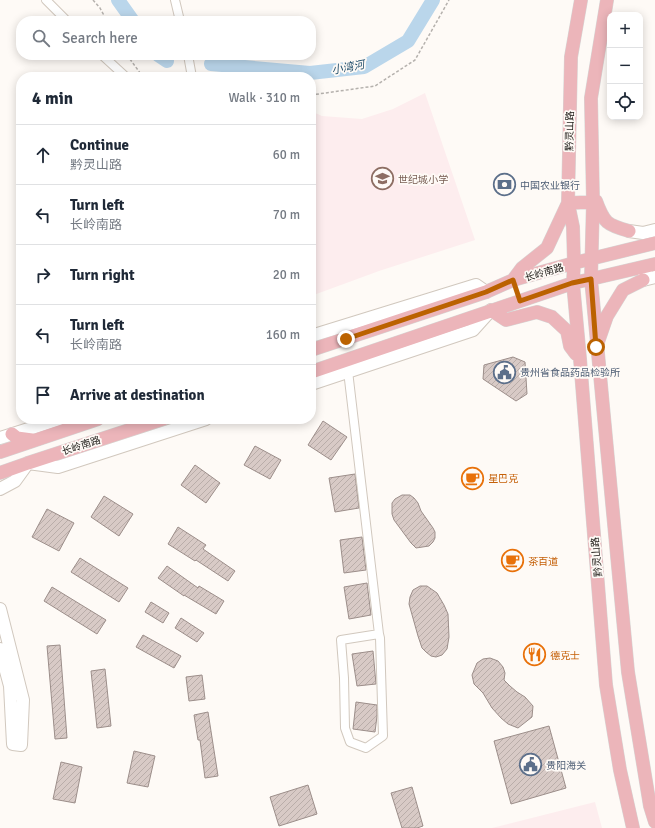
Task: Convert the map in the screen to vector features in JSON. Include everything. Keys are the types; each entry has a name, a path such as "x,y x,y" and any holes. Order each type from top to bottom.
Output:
{"main road":[{"name":"黔灵山路","path":"582,0 571,57 568,203 573,227 574,263 572,283 580,359 606,685 620,770 634,828"},
{"path":"607,0 591,98 593,197 592,259 644,242 655,230"},
{"path":"520,301 513,280 522,268 547,248 568,203 593,197"},
{"path":"316,382 473,330 491,310 506,320 537,312 552,317 567,331 570,346 580,359 597,351 607,316 623,290 649,279 651,265 644,242 629,231 613,227 602,217 593,197"},
{"name":"黔灵山路","path":"592,259 591,279 597,351 628,672 650,806 655,822"},
{"name":"长岭南路","path":"316,348 486,292 513,280 592,259"},
{"path":"591,279 651,265"},
{"name":"长岭南路","path":"316,370 572,283 591,279"},
{"path":"316,334 476,284 486,292"},
{"path":"6,436 44,424"},
{"name":"长岭南路","path":"0,451 83,424"},
{"name":"长岭南路","path":"2,472 148,424"},
{"path":"0,489 15,482 28,463 58,467 191,424"},
{"path":"6,436 34,440"},
{"path":"0,451 6,436"},
{"path":"0,456 2,472"},
{"path":"0,609 23,700 21,745 13,744 10,686 0,649"}],"street":[{"path":"46,0 62,16"},
{"path":"175,0 179,16"},
{"path":"107,60 121,72"},
{"path":"189,60 191,72"},
{"path":"348,371 379,634 383,736 366,748 350,742 345,728 344,678 341,640 379,634"}],"path":[{"path":"93,0 104,16"},
{"path":"316,94 375,86 414,60 450,0"},
{"path":"130,60 139,72"}],"shaded area":[{"name":"世纪城小学","path":"425,93 475,240 379,271 316,294 316,113 322,116 362,119 393,109"},
{"path":"595,802 602,828 492,828"}],"building":[{"name":"贵州省食品药品检验所","path":"513,357 525,362 527,394 516,401 483,379 484,365"},
{"path":"323,421 347,437 331,460 308,445"},
{"path":"255,446 281,460 270,479 244,465"},
{"path":"195,465 220,483 206,503 181,485"},
{"path":"355,474 359,508 335,512 329,478"},
{"path":"402,495 410,495 414,498 433,528 435,538 429,546 416,548 394,520 392,514 392,503 395,499"},
{"path":"104,496 133,514 119,536 91,517"},
{"path":"47,509 74,523 59,551 32,537"},
{"path":"178,527 206,545 203,549 235,571 228,581 168,544"},
{"path":"362,537 366,570 344,573 340,540"},
{"path":"80,558 128,588 119,602 71,572"},
{"path":"167,566 198,588 199,586 224,601 216,614 184,596 158,578"},
{"path":"367,583 371,615 349,619 344,587"},
{"path":"420,586 427,586 437,593 448,614 449,637 447,649 442,655 436,657 431,656 422,648 409,604 413,590"},
{"path":"52,587 106,620 97,634 44,601"},
{"path":"151,602 169,613 163,623 145,612"},
{"path":"181,618 204,633 197,642 175,628"},
{"path":"143,635 181,656 174,668 136,647"},
{"path":"60,645 67,738 55,739 47,646"},
{"path":"373,651 376,684 357,686 352,654"},
{"path":"490,658 498,661 503,667 505,673 504,680 525,697 533,706 532,717 518,728 508,724 501,718 492,708 483,693 474,684 472,675 477,663 483,659"},
{"path":"105,669 111,726 97,728 91,671"},
{"path":"202,675 205,699 189,701 186,677"},
{"path":"356,702 377,705 375,732 353,729"},
{"path":"208,712 218,776 205,778 200,740 198,740 194,715"},
{"name":"贵阳海关","path":"549,726 566,788 511,804 494,741"},
{"path":"134,751 155,756 148,787 127,783"},
{"path":"61,762 82,767 75,803 53,799"},
{"path":"308,785 317,814 279,826 270,797"},
{"path":"412,787 423,826 417,828 402,828 391,793"}],"waterway":[{"name":"小湾河","path":"118,0 129,16"},
{"name":"小湾河","path":"316,72 364,67 408,41 433,0"},
{"name":"小湾河","path":"211,64 299,72"}],"place":[{"name":"世纪城小学","path":"383,179"},
{"name":"中国农业银行","path":"505,185"},
{"name":"贵州省食品药品检验所","path":"505,372"},
{"name":"星巴克","path":"472,478"},
{"name":"茶百道","path":"512,561"},
{"name":"德克士","path":"534,655"},
{"name":"贵阳海关","path":"530,765"}],"route":[{"path":"346,339 486,292 513,280 520,301 572,283 591,279 596,347"}]}
